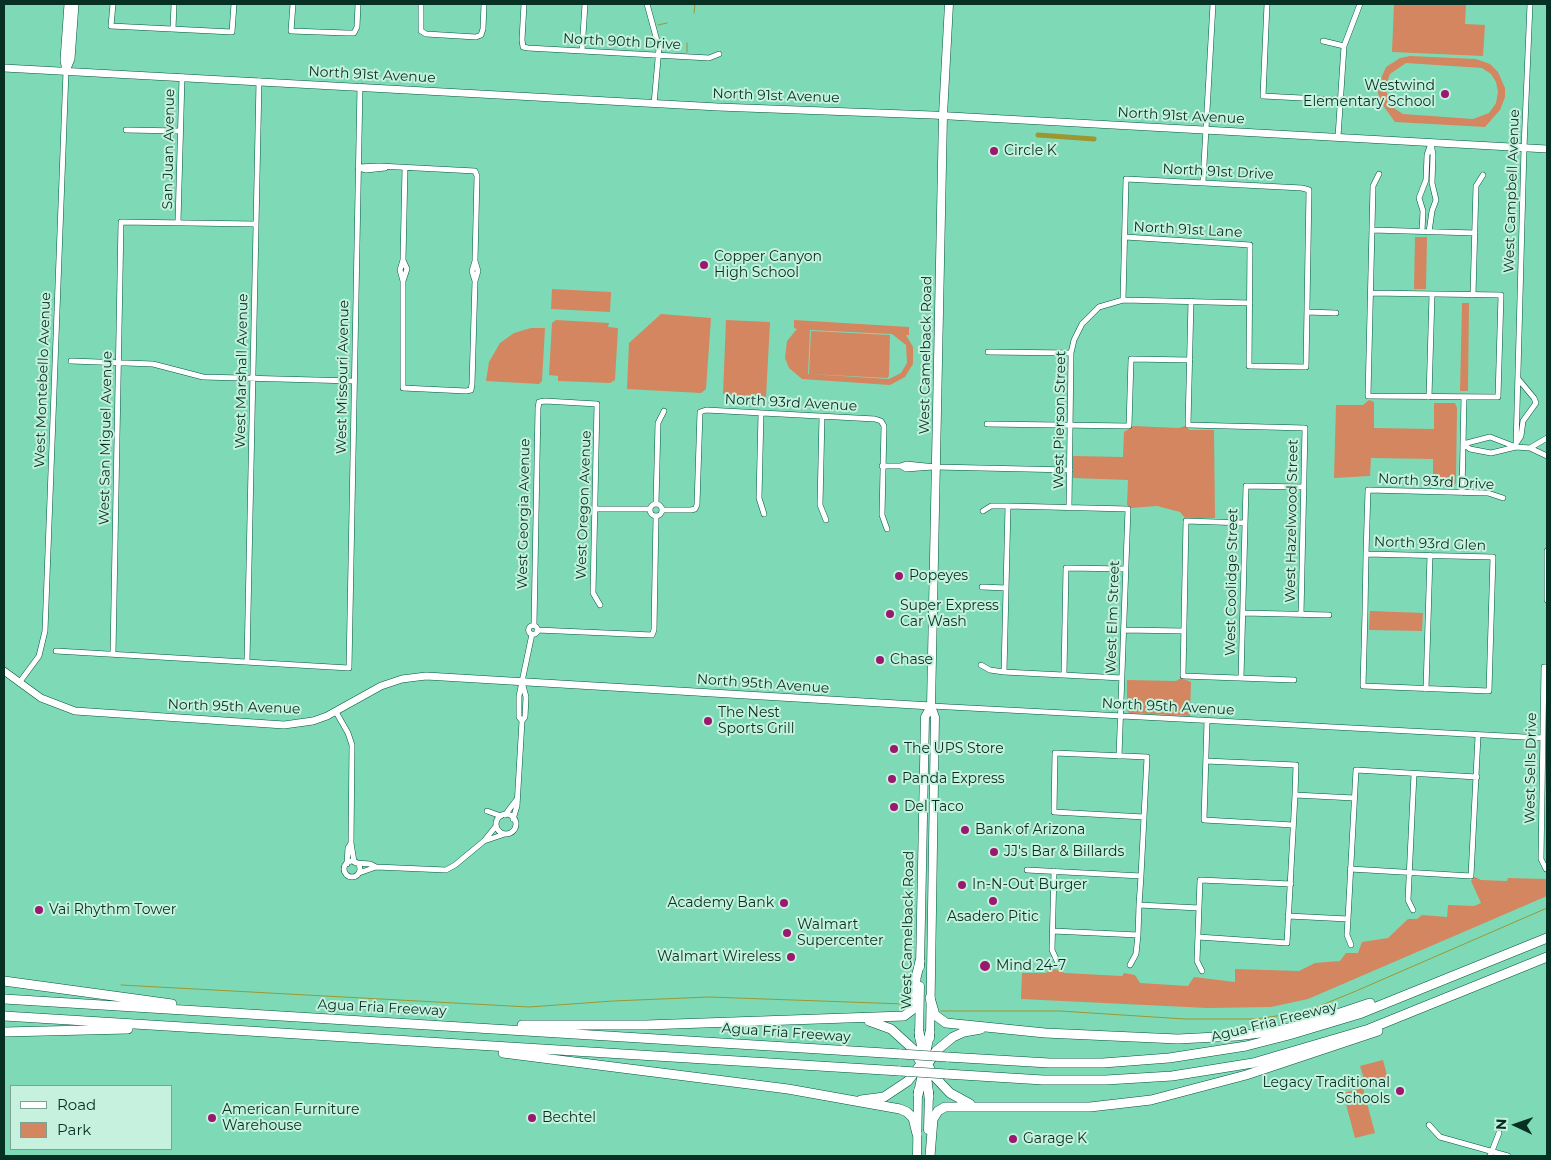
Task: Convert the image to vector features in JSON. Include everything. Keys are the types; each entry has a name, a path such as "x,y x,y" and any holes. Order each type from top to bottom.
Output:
{"highway":[{"name":"Agua Fria Freeway","path":"4,999 947,1057 1087,1063 1138,1061 1201,1054 1296,1033 1351,1016 1547,938"},
{"path":"4,1016 946,1074 1083,1081 1139,1079 1193,1073 1274,1058 1369,1028 1547,957"},
{"path":"452,1026 638,1025 899,1017 908,1014 915,1003 916,978 920,961"},
{"path":"4,982 110,994 216,1011"},
{"path":"930,998 933,1012 941,1021 988,1028 1164,1038 1236,1036 1304,1024 1391,996 1414,992"},
{"path":"929,1156 933,1119 938,1111 949,1106 1090,1107 1159,1099 1237,1078 1368,1035 1398,1023 1416,1010"},
{"path":"854,1019 879,1024 891,1029 907,1043 943,1088 958,1099 979,1106"},
{"path":"853,1100 875,1099 891,1094 902,1086 953,1037 964,1032 988,1028"},
{"path":"4,1032 216,1030"},
{"path":"919,1032 929,1097"},
{"path":"918,1095 930,1032"},
{"path":"451,1044 492,1052 788,1089 853,1100 907,1112 915,1122 917,1134"}],"main road":[{"name":"West Montebello Avenue","path":"66,71 64,60 68,4"},
{"name":"West Montebello Avenue","path":"66,71 71,59 75,4"},
{"name":"West Camelback Road","path":"930,1032 935,717 931,706 943,116 949,4"},
{"name":"North 91st Avenue","path":"4,68 360,86 654,104 943,116 1547,150"},
{"name":"North 95th Avenue","path":"4,671 50,703 84,712 284,725 313,722 336,712 381,686 417,677 931,706"},
{"name":"West Camelback Road","path":"919,1032 925,717 931,706"},
{"path":"931,926 927,907 928,865 922,853 928,847 929,821 934,808"},
{"path":"917,1156 918,1095"},
{"path":"929,1097 929,1156"}],"street":[{"path":"113,4 111,26 232,32 234,4"},
{"path":"172,29 174,4"},
{"path":"293,4 291,31 354,33 357,27 358,4"},
{"path":"421,4 421,31 426,34 476,36 481,35 484,4"},
{"name":"North 90th Drive","path":"524,4 523,47 709,58 719,54"},
{"path":"582,51 585,4"},
{"path":"647,4 658,41 654,104"},
{"path":"1203,182 1213,4"},
{"path":"1267,4 1263,96 1340,100"},
{"path":"1338,137 1344,46 1360,4"},
{"name":"West Campbell Avenue","path":"1516,445 1530,4"},
{"path":"1323,41 1344,46"},
{"name":"West Montebello Avenue","path":"19,683 39,656 45,631 66,71"},
{"name":"San Juan Avenue","path":"178,222 182,77"},
{"name":"West Marshall Avenue","path":"247,662 259,81"},
{"name":"West Missouri Avenue","path":"247,662 349,668 360,86"},
{"path":"126,130 180,131"},
{"path":"1422,231 1423,211 1420,198 1426,180 1427,155 1431,143"},
{"path":"1430,232 1432,211 1436,200 1432,183 1433,156 1431,143"},
{"path":"358,168 366,170 405,168 475,171 477,176 475,261 478,271 475,281 471,390 403,388 403,281 407,269 403,260 405,168"},
{"path":"1370,294 1501,296 1498,397 1368,396 1372,186 1378,174"},
{"path":"1473,295 1476,186 1483,175"},
{"name":"North 91st Drive","path":"1125,237 1126,179 1203,182 1309,190 1307,312"},
{"path":"1423,211 1432,211"},
{"name":"West San Miguel Avenue","path":"113,654 121,222 178,222"},
{"path":"178,222 255,224"},
{"path":"1372,230 1475,233"},
{"path":"1125,237 1123,300 1250,303 1249,366 1306,367 1307,312 1336,313"},
{"name":"North 91st Lane","path":"1125,237 1250,245 1250,303"},
{"path":"1429,396 1432,294"},
{"name":"West Pierson Street","path":"1069,508 1071,353 1074,340 1082,324 1099,308 1123,300"},
{"path":"987,424 1129,426 1131,359 1190,360 1192,302"},
{"path":"988,352 1071,353"},
{"name":"West Hazelwood Street","path":"1190,360 1188,425 1305,428 1302,615"},
{"path":"71,361 119,362 170,367 203,377 354,381"},
{"path":"1463,444 1470,449 1491,454 1516,445 1521,436 1523,421 1535,406 1536,401 1518,380"},
{"path":"1462,493 1464,397"},
{"name":"West Georgia Avenue","path":"522,682 532,634 528,629 535,627 539,402 597,404"},
{"name":"West Oregon Avenue","path":"597,404 593,593 600,606"},
{"path":"1518,408 1521,412 1529,413"},
{"name":"North 93rd Avenue","path":"662,510 695,509 700,412 706,410 875,419 881,421 884,426 882,466"},
{"path":"656,516 662,510 656,504 658,423 664,411"},
{"path":"761,413 759,498 764,514"},
{"path":"822,416 820,505 826,520"},
{"path":"1463,444 1490,437 1530,448 1547,456"},
{"path":"1530,448 1547,438"},
{"path":"887,528 882,515 882,466 906,464 936,467 1070,470"},
{"name":"West Coolidge Street","path":"1241,678 1246,486 1304,487"},
{"name":"North 93rd Drive","path":"1366,554 1368,490 1488,494 1503,498"},
{"path":"596,509 650,509 656,504"},
{"path":"983,511 991,506 1069,508"},
{"path":"1004,672 1008,506"},
{"name":"West Elm Street","path":"1069,508 1128,509 1119,756"},
{"path":"650,509 652,514 656,516"},
{"path":"535,627 652,635 654,630 656,516"},
{"path":"1245,523 1186,521 1183,676 1294,680"},
{"path":"1546,600 1547,551"},
{"path":"1366,554 1363,686 1426,689 1430,556"},
{"name":"North 93rd Glen","path":"1366,554 1493,557 1489,691 1426,689"},
{"path":"1064,674 1066,568 1126,569"},
{"path":"982,587 1006,588"},
{"path":"1243,613 1329,615"},
{"path":"1124,630 1184,631"},
{"path":"56,651 247,662"},
{"path":"981,664 990,670 1004,672 1122,678"},
{"name":"West Sells Drive","path":"1546,667 1543,738 1544,850 1541,859 1546,869"},
{"path":"484,841 511,832 515,828 513,819 517,800 522,721 518,717 522,682"},
{"name":"North 95th Avenue","path":"931,706 1207,722 1543,738"},
{"path":"336,712 348,733 352,745 351,843 355,862 360,868 359,873"},
{"path":"1207,722 1204,820 1293,825"},
{"path":"1350,870 1471,876 1478,736"},
{"path":"1130,965 1136,954 1138,935 1139,904 1141,876 1144,817 1147,757 1055,753 1054,812 1144,817"},
{"path":"1198,937 1287,943 1291,884 1296,765 1206,761"},
{"path":"1351,946 1347,935 1356,770 1476,777"},
{"path":"1413,910 1408,900 1414,774"},
{"path":"1295,795 1354,798"},
{"path":"351,843 348,848 345,869 348,876 354,877 359,873 376,867 446,870 484,841 503,815 517,800"},
{"path":"505,834 499,832 487,811 513,819"},
{"path":"347,864 355,862 370,864 376,867"},
{"path":"1027,870 1141,876"},
{"path":"1054,872 1052,950 1058,963"},
{"path":"1202,971 1197,961 1200,880 1291,884"},
{"path":"1139,904 1199,908"},
{"path":"1288,916 1348,919"},
{"path":"1053,931 1138,935"},
{"path":"1429,1125 1440,1137 1491,1154 1508,1156"},
{"path":"1491,1154 1499,1133"}],"green space":[{"path":"1394,4 1466,4 1465,24 1485,25 1483,56 1392,52"},
{"path":"1410,56 1476,59 1490,64 1498,72 1505,88 1505,97 1500,110 1485,127 1395,122 1382,104 1378,93 1379,83 1386,67 1400,58","holes":["1406,63 1482,68 1491,74 1496,82 1498,92 1496,103 1489,113 1473,119 1403,114 1392,107 1385,88 1390,74"]},
{"path":"1415,237 1427,237 1426,289 1414,289"},
{"path":"552,289 611,292 610,312 551,309"},
{"path":"1462,303 1469,303 1468,391 1460,391"},
{"path":"661,314 711,318 706,389 701,393 627,389 629,343"},
{"path":"556,320 609,323 608,327 618,328 615,380 610,383 558,381 558,376 549,375 552,323"},
{"path":"726,320 770,322 766,397 723,394"},
{"path":"794,320 909,327 909,335 906,335 913,347 913,364 905,377 890,385 802,379 789,368 785,358 787,341 797,329 794,328","holes":["810,330 892,334 906,345 907,363 901,373 889,379 808,374"]},
{"path":"531,328 545,328 542,381 539,384 486,381 489,362 500,343 514,333"},
{"path":"811,331 890,335 888,378 809,374"},
{"path":"1369,400 1374,402 1374,428 1434,429 1434,403 1455,403 1457,408 1456,483 1453,487 1433,486 1433,459 1371,458 1370,476 1334,478 1336,405 1363,405"},
{"path":"1133,426 1179,428 1185,426 1190,430 1214,430 1215,518 1185,518 1180,512 1157,506 1131,508 1127,505 1128,480 1073,478 1073,456 1123,457 1124,432"},
{"path":"1370,611 1423,613 1422,631 1369,630"},
{"path":"1181,678 1191,682 1190,716 1129,713 1127,710 1127,680 1176,681"},
{"path":"1475,877 1481,880 1507,881 1508,878 1547,879 1547,896 1308,999 1271,1007 1207,1008 1021,999 1022,973 1046,973 1050,969 1062,970 1064,973 1122,976 1124,973 1135,975 1140,983 1188,986 1194,977 1235,982 1235,969 1299,971 1315,963 1340,961 1346,953 1358,953 1362,942 1388,938 1408,919 1417,919 1422,915 1447,917 1448,905 1474,906 1481,903 1471,881"},
{"path":"1383,1060 1389,1083 1369,1085 1365,1082 1360,1066"},
{"path":"1363,1088 1375,1133 1355,1138 1343,1093"}],"waterway":[{"path":"694,13 695,4"},
{"path":"658,25 667,23"},
{"path":"687,43 687,52"},
{"path":"1038,135 1094,139"},
{"path":"941,1011 1060,1011 1185,1019 1255,1019 1298,1013 1356,991 1547,908"},
{"path":"121,985 529,1007 709,997 904,1004"}],"place":[{"name":"Westwind Elementary School","path":"1445,94"},
{"name":"Circle K","path":"994,151"},
{"name":"Copper Canyon High School","path":"704,265"},
{"name":"Popeyes","path":"899,576"},
{"name":"Super Express Car Wash","path":"890,614"},
{"name":"Chase","path":"880,660"},
{"name":"The Nest Sports Grill","path":"708,721"},
{"name":"The UPS Store","path":"894,749"},
{"name":"Panda Express","path":"892,779"},
{"name":"Del Taco","path":"894,807"},
{"name":"Bank of Arizona","path":"965,830"},
{"name":"JJ's Bar & Billards","path":"994,852"},
{"name":"In-N-Out Burger","path":"962,885"},
{"name":"Asadero Pitic","path":"993,901"},
{"name":"Academy Bank","path":"784,903"},
{"name":"Vai Rhythm Tower","path":"39,910"},
{"name":"Walmart Supercenter","path":"787,933"},
{"name":"Walmart Wireless","path":"791,957"},
{"name":"Mind 24-7","path":"985,966"},
{"name":"Legacy Traditional Schools","path":"1400,1091"},
{"name":"American Furniture Warehouse","path":"212,1118"},
{"name":"Bechtel","path":"532,1118"},
{"name":"Garage K","path":"1013,1139"}]}
